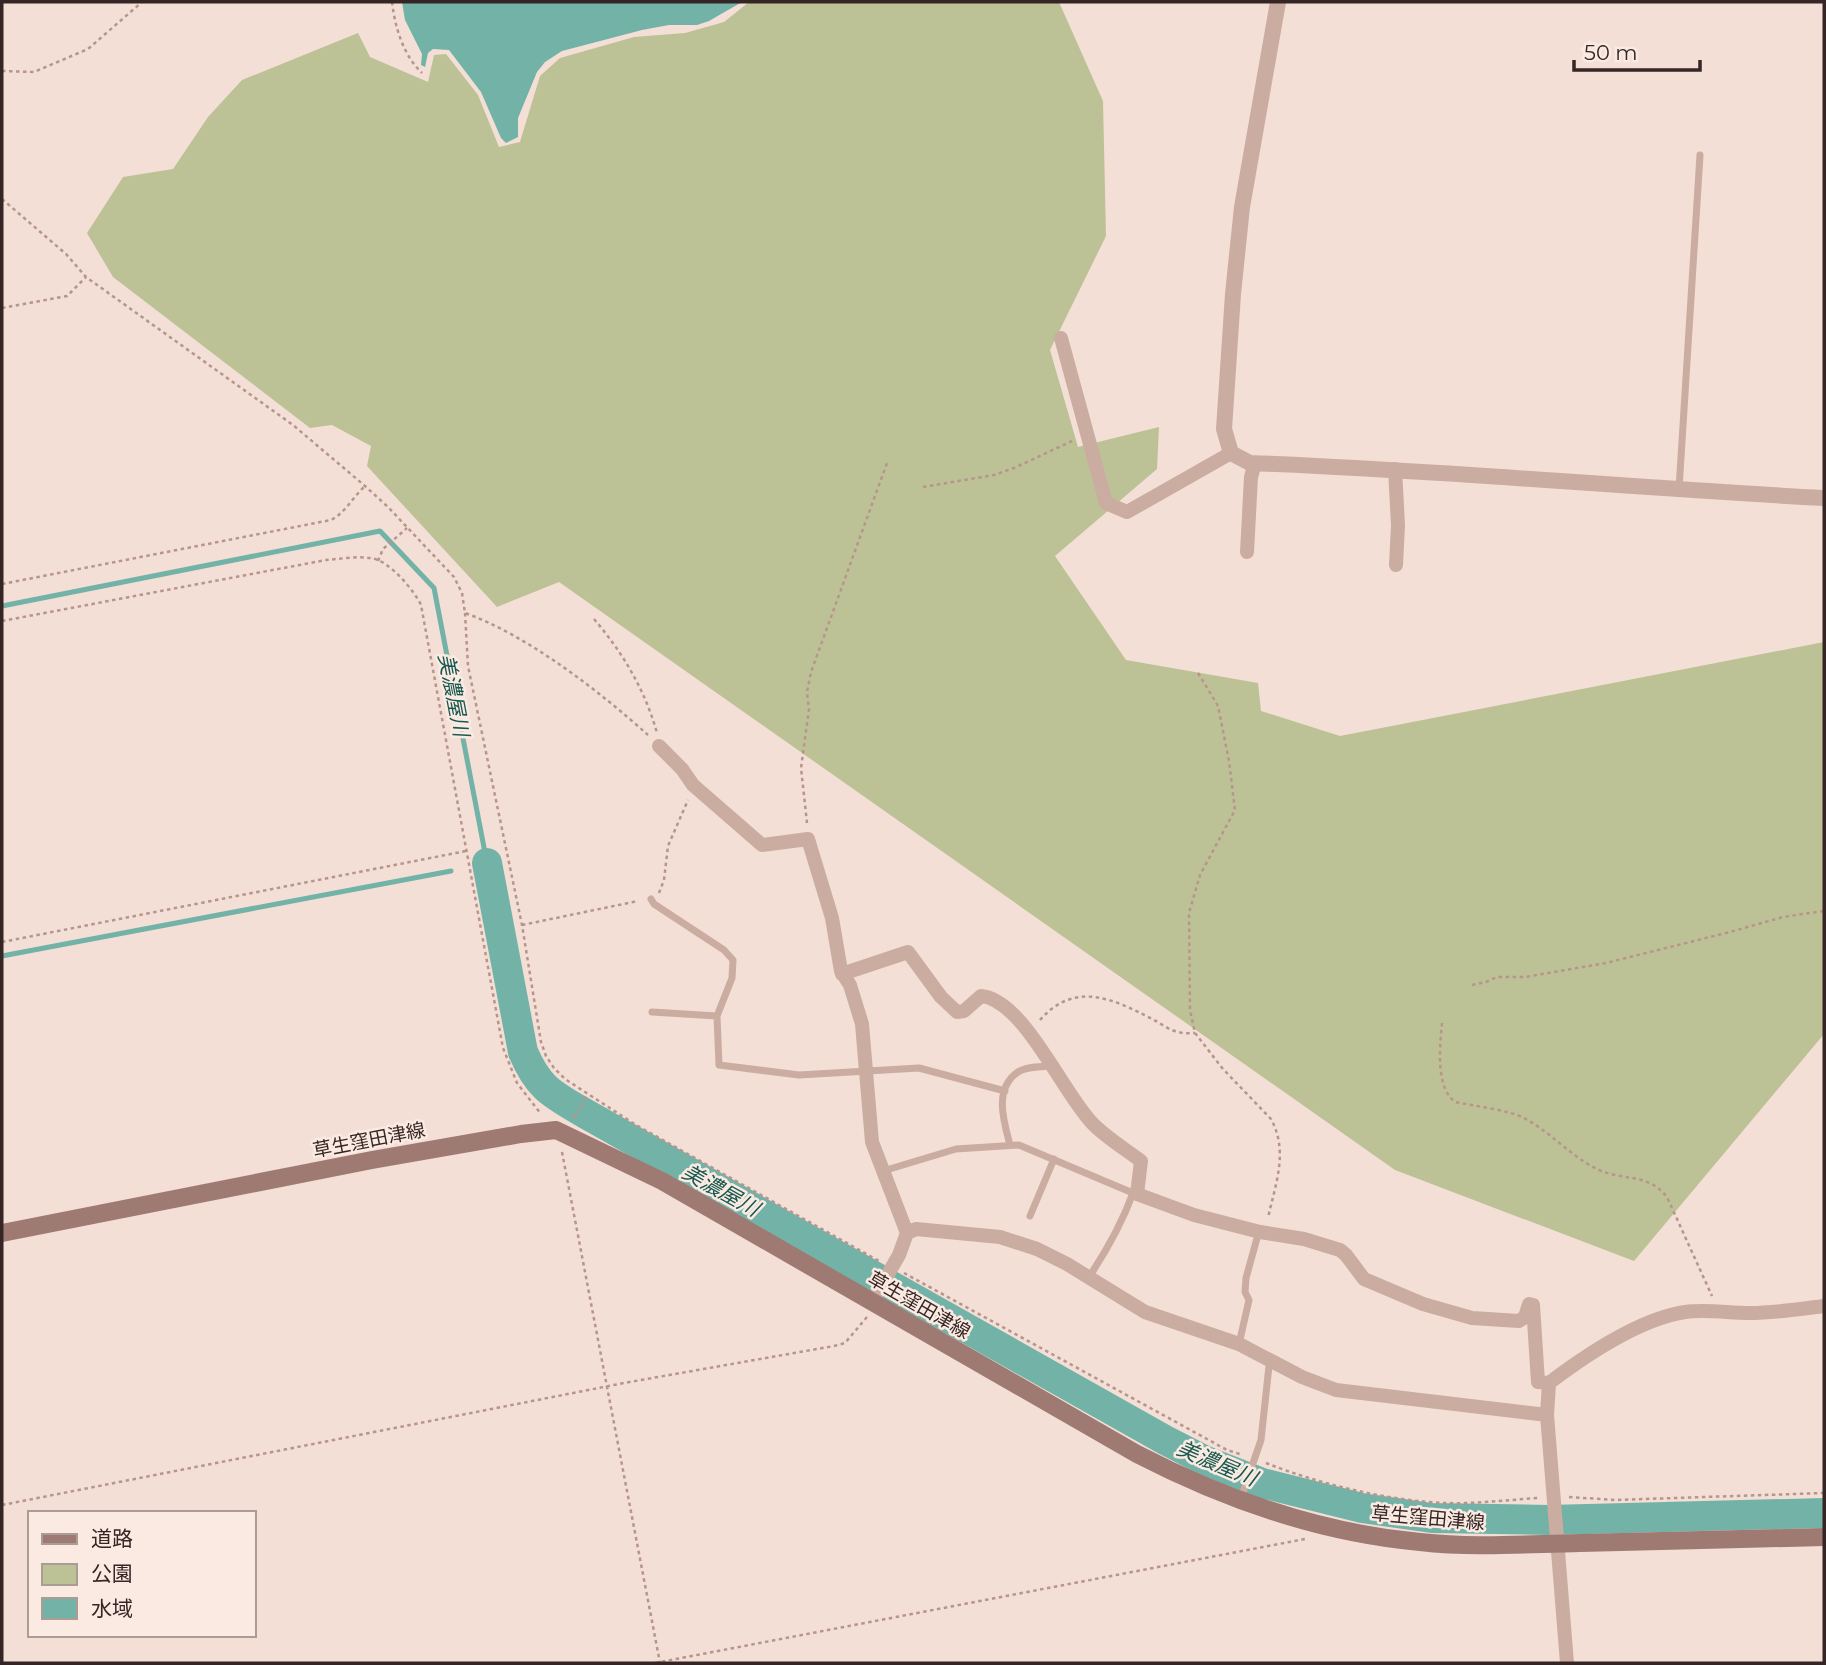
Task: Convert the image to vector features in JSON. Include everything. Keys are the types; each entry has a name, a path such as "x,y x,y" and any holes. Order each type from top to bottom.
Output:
{"main road":[{"name":"草生窪田津線","path":"2,1233 372,1160 564,1127 1137,1454 1285,1516 1418,1542 1511,1546 1557,1539 1824,1537"}],"street":[{"path":"1278,2 1242,207 1224,429 1231,453 1250,463 1395,469 1824,498"},
{"path":"1061,338 1106,503 1127,512 1231,453"},
{"path":"1247,552 1251,477 1255,463"},
{"path":"1395,469 1398,525 1396,565"},
{"path":"659,746 682,769 693,785 762,845 808,839 832,918 842,974 850,985 862,1024 872,1143 908,1233"},
{"path":"842,974 908,952 941,997 957,1012 964,1012 981,996 992,997 1030,1032 1093,1125 1141,1161 1135,1193 1194,1214 1340,1250 1364,1279 1423,1304 1472,1318 1519,1321 1525,1317 1529,1304 1533,1305 1538,1382 1549,1383 1619,1338 1656,1320 1688,1311 1766,1312 1824,1306"},
{"path":"874,1303 908,1233 916,1229 971,1232 1000,1237 1037,1249 1145,1312 1239,1344 1302,1377 1346,1392 1547,1415"},
{"path":"1549,1383 1547,1415 1567,1663"}],"lane":[{"path":"1679,490 1700,155"},
{"path":"651,899 654,904 724,950 733,960 732,978 717,1016 719,1065 799,1075 919,1068 1005,1091"},
{"path":"652,1012 717,1016"},
{"path":"1010,1145 1001,1106 1011,1079 1018,1072 1051,1066"},
{"path":"883,1171 956,1149 1019,1145 1135,1193 1107,1250 1089,1277"},
{"path":"1030,1216 1054,1159"},
{"path":"1239,1344 1249,1300 1245,1292 1247,1278 1264,1232"},
{"path":"1242,1496 1261,1440 1269,1366 1273,1361"}],"path":[{"path":"2,71 34,72 88,50 142,2"},
{"path":"392,2 394,23 406,51 422,73"},
{"path":"2,198 66,254 86,277 293,425 365,486 454,577 462,593 465,612 492,622 547,657 623,713 659,746"},
{"path":"2,308 67,296 86,277"},
{"path":"922,487 994,475 1087,436"},
{"path":"808,839 801,768 809,709 809,682 887,463"},
{"path":"2,584 331,520 342,512 349,500 365,486"},
{"path":"378,561 383,550 407,528"},
{"path":"2,621 326,560 373,558 388,566 415,593 421,605 503,1048 523,1094 564,1127 607,1387 658,1663 1304,1540 1325,1525"},
{"path":"594,620 609,636 638,682 657,730 659,746"},
{"path":"1198,674 1218,706 1235,810 1200,874 1189,913 1191,1010 1195,1034 1223,1069 1271,1119 1276,1129 1280,1144 1279,1177 1264,1232"},
{"path":"522,925 656,898 661,890 668,846 693,785"},
{"path":"2,942 466,851"},
{"path":"1472,985 1497,977 1525,977 1606,963 1783,916 1824,911"},
{"path":"1030,1032 1050,1009 1069,998 1087,996 1118,1002 1178,1032 1195,1034"},
{"path":"1442,1023 1441,1067 1448,1096 1455,1102 1523,1118 1596,1169 1658,1186 1667,1196 1718,1311"},
{"path":"564,1127 588,1094"},
{"path":"2,1505 845,1343 859,1329 874,1303"}],"green space":[{"path":"749,2 1059,2 1103,101 1106,236 1050,350 1078,447 1159,427 1157,469 1055,556 1126,660 1258,683 1261,711 1340,736 1824,642 1824,1034 1634,1261 1395,1170 559,582 497,607 367,466 371,446 332,425 310,428 113,277 87,233 123,177 173,169 208,117 242,80 358,33 370,57 428,82 434,55 446,54 478,95 499,147 520,142 540,76 560,58 634,37 685,33 724,22"}],"water":[{"path":"402,2 742,2 697,25 669,25 642,30 562,51 545,62 537,72 518,118 518,137 506,143 501,138 481,92 449,50 433,49 428,53 425,67 421,65 422,54 405,20"}],"waterway":[{"name":"美濃屋川","path":"2,606 380,531 434,588 487,863 479,865"},
{"name":"美濃屋川","path":"487,863 523,1052 541,1083 548,1089 586,1114 1206,1461 1262,1483 1362,1508 1432,1518 1549,1520 1824,1513"},
{"path":"2,956 451,871"}]}
